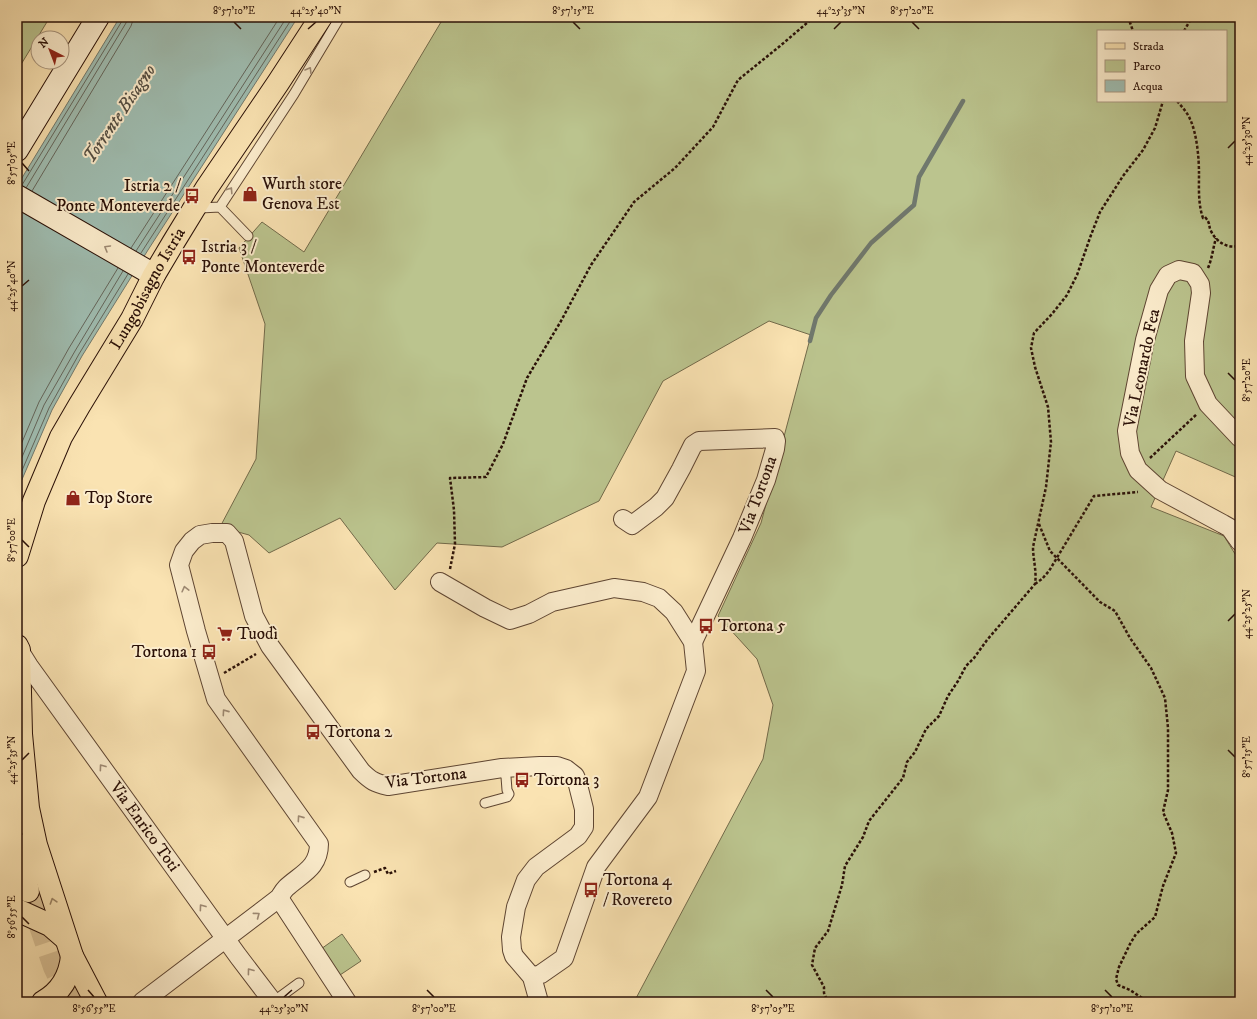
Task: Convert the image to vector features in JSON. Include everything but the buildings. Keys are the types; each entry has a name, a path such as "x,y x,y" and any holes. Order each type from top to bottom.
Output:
{"main road":[{"path":"17,150 98,17"},
{"name":"Lungobisagno Istria","path":"17,556 34,501 61,437 132,319 147,271 209,201 286,89 321,17"},
{"path":"17,196 147,271"},
{"path":"132,319 174,261 209,201"},
{"path":"18,648 21,734 28,808 36,845 68,947 96,1002"},
{"path":"17,844 28,890"},
{"path":"17,910 50,925 68,947 68,975 64,984 54,995 43,1002"}],"street":[{"name":"Via Leonardo Fea","path":"1200,284 1193,273 1180,270 1168,275 1159,290 1145,340 1127,431 1130,453 1138,470 1160,490 1230,528 1240,542"},
{"path":"1200,284 1201,293 1194,341 1196,376 1208,404 1240,438"},
{"name":"Via Tortona","path":"623,519 632,526 665,498 693,445 699,441 775,438 775,449 766,480 742,538 693,642"},
{"name":"Via Tortona","path":"142,1002 279,898 285,889 310,869 319,853 319,844 216,699 196,631 180,565 184,551 192,541 200,535 212,533 227,533 234,541 254,616 270,646 369,780 376,784 388,786 502,768 540,766 557,766 566,769 575,776 584,809 584,827 578,836 536,867 526,880 516,907 511,936 512,950 514,956 532,977"},
{"path":"440,582 485,608 510,620 529,614 552,602 614,588 643,592 659,598 674,612 693,642 696,671 648,797 596,867 564,958 541,974 532,977 539,1002"},
{"name":"Via Enrico Toti","path":"18,648 28,666 273,1002"},
{"path":"279,898 347,1002"}],"lane":[{"path":"286,89 340,17"},
{"path":"209,201 248,236"},
{"path":"485,802 507,797 509,794 507,790 506,777 502,768"},
{"path":"350,882 365,876"},
{"path":"273,1002 299,983"}],"path":[{"path":"440,582 450,572 455,544 454,510 450,478 486,477 503,444 527,378 561,321 591,265 634,202 674,168 713,127 738,80 814,17"},
{"path":"1128,17 1133,30"},
{"path":"1185,30 1192,17"},
{"path":"1035,584 1036,579 1033,547 1046,487 1051,442 1048,407 1030,348 1034,333 1067,296 1077,275 1100,212 1123,176 1143,150 1155,128 1163,102"},
{"path":"1178,102 1190,119 1196,137 1200,173 1199,188 1201,213 1203,218 1205,217 1209,222 1211,231 1223,244 1229,247 1236,247 1240,245"},
{"path":"1200,284 1210,262 1216,238"},
{"path":"1138,470 1208,404"},
{"path":"830,1002 827,1000 824,993 824,987 812,965 815,948 828,931 842,885 845,866 863,837 869,821 903,778 907,762 915,752 926,729 939,716 948,696 966,666 1035,584 1049,571 1094,496 1160,490"},
{"path":"1039,524 1050,551 1100,602 1115,612 1130,638 1151,668 1165,698 1168,728 1168,790 1163,812 1172,833 1176,853 1163,886 1155,917 1136,934 1119,967 1116,979 1118,985 1130,990 1148,1002"},
{"path":"218,676 262,651"},
{"path":"365,876 385,868 388,874 396,871"},
{"path":"1166,1002 1181,999 1195,999 1206,1002"}],"green space":[{"path":"17,17 50,17 42,30 30,30 30,50 17,71"},
{"path":"444,17 1240,17 1240,479 1176,451 1151,507 1224,536 1240,562 1240,1002 634,1002 763,759 773,705 757,659 718,616 761,523 811,335 769,321 663,381 599,501 502,547 437,543 395,590 340,518 269,553 249,535 220,527 256,459 265,324 239,248 262,222 304,252"},
{"path":"342,934 361,961 340,975 321,949"}],"water":[{"name":"Torrente Bisagno","path":"120,17 298,17 148,250 82,356 52,410 17,491 17,186"}],"waterway":[{"path":"810,341 816,318 831,295 871,243 914,205 919,177 963,101"}],"tunnel":[{"path":"28,891 54,967 71,1002"}],"place":[{"name":"Wurth store Genova Est","path":"250,194"},
{"name":"Istria 2 / Ponte Monteverde","path":"192,196"},
{"name":"Istria 3 / Ponte Monteverde","path":"189,257"},
{"name":"Top Store","path":"73,498"},
{"name":"Tortona 5","path":"706,626"},
{"name":"Tuodì","path":"225,634"},
{"name":"Tortona 1","path":"209,652"},
{"name":"Tortona 2","path":"313,732"},
{"name":"Tortona 3","path":"522,780"},
{"name":"Tortona 4 / Rovereto","path":"591,890"}]}
